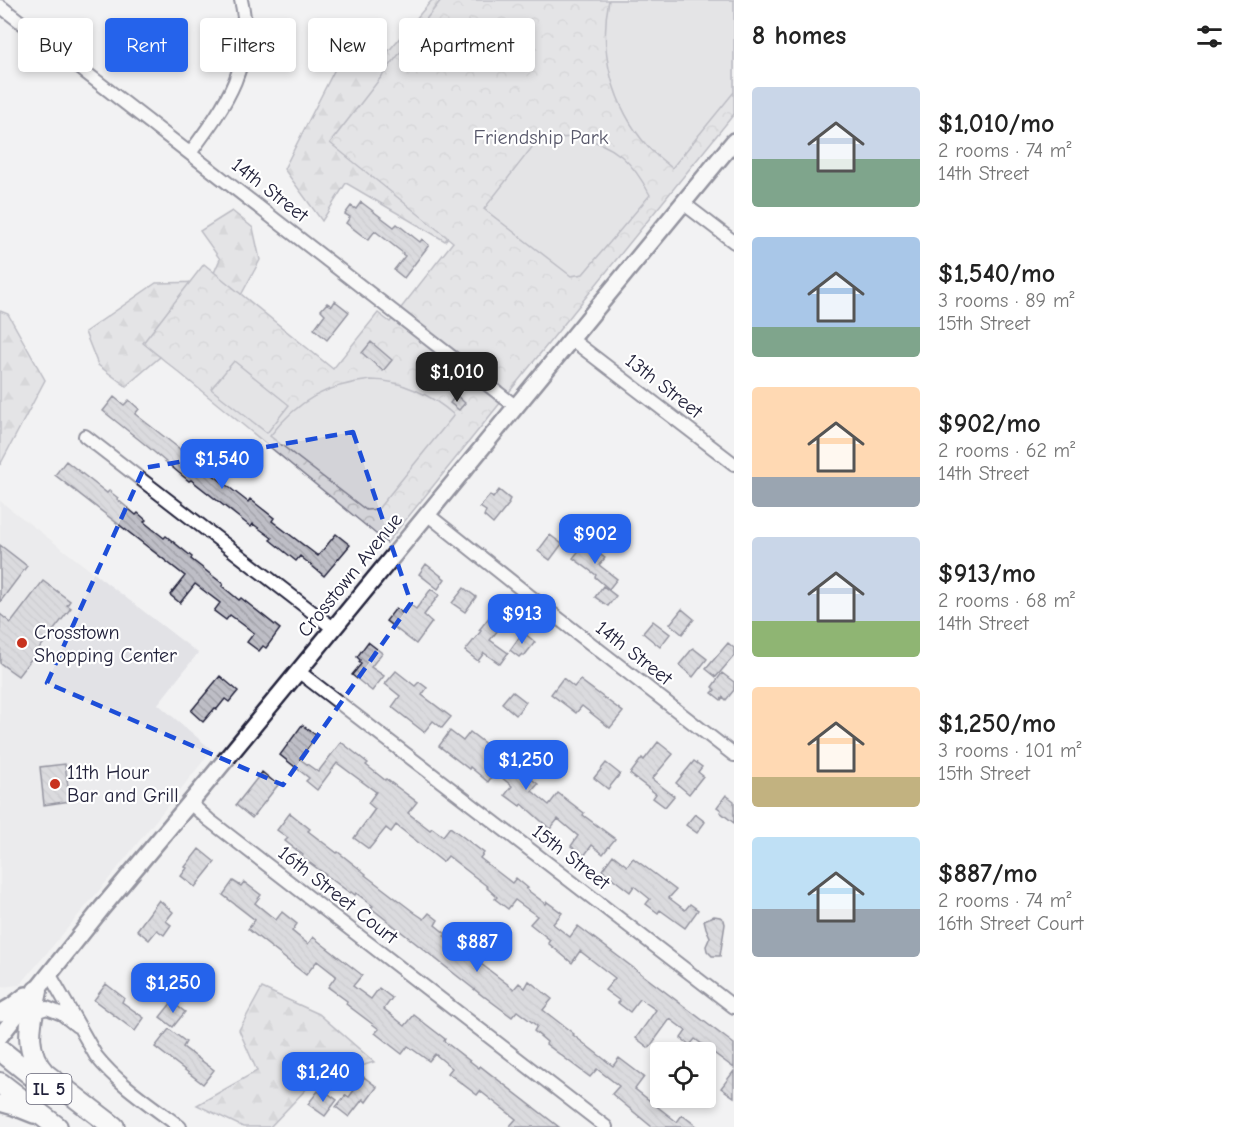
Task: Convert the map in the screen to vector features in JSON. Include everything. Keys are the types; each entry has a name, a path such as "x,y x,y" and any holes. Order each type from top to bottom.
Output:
{"highway":[{"path":"44,982 32,1013 30,1040 33,1058 45,1074 114,1127"},
{"name":"IL 5","path":"0,1050 98,1127"},
{"name":"IL 5","path":"0,1083 54,1124"}],"street":[{"path":"190,153 222,108 236,79 245,43 241,0"},
{"name":"14th Street","path":"0,6 515,406"},
{"name":"Crosstown Avenue","path":"0,1036 7,1016 44,982 734,141"},
{"path":"683,203 734,242"},
{"name":"13th Street","path":"571,339 734,464"},
{"path":"85,436 333,628"},
{"name":"14th Street","path":"427,514 536,602 734,755"},
{"name":"15th Street","path":"298,671 734,1007"},
{"name":"16th Street Court","path":"190,803 606,1127"},
{"path":"44,982 67,1002 96,1056 105,1067 180,1127"},
{"path":"7,1016 32,1013 47,1008 70,1019 81,1030"},
{"path":"0,1103 54,1124"}],"highlighted area":[{"path":"353,432 411,603 283,785 47,683 144,468"}],"shaded area":[{"path":"0,501 198,653 158,704 212,750 20,985 0,987"}],"green space":[{"path":"432,0 472,0 485,18 417,18"},
{"name":"Friendship Park","path":"441,0 734,0 734,114 387,543 143,343 204,264 333,369 378,313 390,322 453,242 330,143 399,54 399,72 535,72 535,18 427,18"},
{"path":"609,0 734,0 734,92 672,168 651,150 636,131 617,97 607,59 606,20"},
{"path":"399,39 399,72 522,72 548,109 445,241 346,183 322,221 284,169 333,72 387,72 387,53"},
{"path":"577,137 602,144 621,156 637,173 650,195 583,274 571,276 484,209 533,146 554,139"},
{"path":"232,211 253,228 260,260 220,334 166,352 126,386 98,365 85,332 156,283 210,282 220,259 200,231"},
{"path":"0,311 8,314 45,380 0,465"},
{"path":"234,361 289,405 267,433 211,389"},
{"path":"371,380 393,383 415,390 436,401 454,415 378,509 366,510 270,436 291,413 314,396 340,386"},
{"path":"262,988 319,1014 374,1062 313,1082 270,1127 243,1127 197,1105 257,1071 239,1030"}],"building":[{"path":"361,202 394,227 397,224 420,242 422,239 429,245 404,278 394,270 405,256 403,253 375,231 368,240 346,223 350,217 345,214 351,206 356,209"},
{"path":"335,301 349,312 327,340 314,329 325,314 321,310 327,303 332,306"},
{"path":"371,342 392,360 383,371 362,353"},
{"path":"456,395 465,403 459,410 450,403"},
{"path":"114,397 124,405 129,400 139,409 135,414 248,502 250,499 274,518 272,521 318,556 336,534 350,545 324,576 300,556 296,561 270,540 272,538 253,524 251,527 191,480 189,481 103,411"},
{"path":"66,461 107,493 109,491 136,515 138,513 146,520 144,522 192,557 191,559 239,600 241,598 280,629 266,648 263,646 259,651 247,642 254,633 230,615 226,620 214,611 220,603 195,584 180,603 170,595 185,576 55,475"},
{"path":"499,490 510,499 509,504 493,524 484,516 486,511 480,507 490,495 493,498"},
{"path":"594,516 602,523 595,531 587,525"},
{"path":"550,535 562,544 550,560 538,551"},
{"path":"585,543 605,558 599,565 617,579 609,589 595,577 596,575 573,558"},
{"name":"Crosstown Shopping Center","path":"0,545 27,566 0,602"},
{"path":"426,564 445,579 438,589 419,574"},
{"name":"Crosstown Shopping Center","path":"43,581 70,601 67,605 71,608 18,676 0,663 0,614 11,623"},
{"path":"603,586 616,596 608,606 595,597"},
{"path":"464,588 476,597 465,612 452,603"},
{"path":"431,589 439,595 424,615 432,622 416,644 386,621 396,608 402,613 409,604 416,609"},
{"path":"682,609 694,619 682,634 670,624"},
{"path":"491,615 503,624 490,640 508,653 500,664 484,653 478,661 465,651"},
{"path":"653,621 670,634 660,647 643,633"},
{"path":"523,632 535,642 524,656 522,654 519,657 510,650"},
{"path":"368,642 382,653 371,667 384,676 372,691 352,675 361,664 357,657"},
{"path":"728,643 734,648 734,656 716,677 706,669"},
{"path":"693,648 707,659 693,677 679,665"},
{"path":"396,671 415,686 419,682 427,688 422,695 451,717 442,728 433,721 424,732 392,707 400,696 385,684"},
{"path":"722,673 734,682 734,690 726,700 723,697 721,700 712,693 715,690 712,687"},
{"path":"220,676 238,691 229,702 225,699 203,722 191,711"},
{"path":"563,678 574,687 580,680 623,712 610,728 582,706 576,713 551,694"},
{"path":"512,691 526,702 516,715 502,703"},
{"path":"302,725 317,736 300,759 318,772 341,742 385,780 417,802 408,813 430,830 432,828 443,836 450,827 484,853 480,858 512,883 516,878 528,888 526,889 562,913 553,924 570,937 578,926 734,1044 734,1068 716,1055 716,1042 699,1042 695,1039 692,1042 686,1042 681,1038 686,1031 670,1019 653,1042 650,1042 649,1048 636,1038 656,1010 640,999 630,1012 605,990 615,978 580,951 572,963 548,943 550,940 530,924 537,916 515,900 508,909 495,899 497,897 488,887 448,856 443,862 396,825 391,832 386,828 369,849 354,838 375,809 368,803 376,792 337,763 317,790 306,781 309,778 280,755"},
{"path":"450,731 463,741 470,732 495,751 497,748 520,765 517,768 538,784 532,791 549,805 558,793 615,839 603,854 592,845 584,856 571,846 578,836 558,819 550,829 522,804 520,806 505,795 512,786 495,772 488,782 439,746"},
{"path":"658,742 673,754 652,779 674,796 665,807 653,798 656,794 630,774"},
{"path":"694,761 702,767 698,772 703,776 689,794 676,783"},
{"path":"606,763 620,774 608,789 594,778"},
{"name":"11th Hour Bar and Grill","path":"65,764 70,801 44,805 40,767"},
{"path":"262,772 278,785 252,818 236,805"},
{"path":"726,795 734,801 734,823 717,807"},
{"path":"290,813 310,829 308,831 415,913 424,919 429,913 438,920 435,925 446,934 444,936 514,989 519,983 525,988 529,981 552,999 543,1010 613,1066 619,1058 644,1077 635,1089 650,1101 650,1108 659,1108 677,1122 682,1115 698,1127 652,1127 612,1094 619,1086 597,1069 590,1077 546,1044 547,1042 534,1031 537,1026 517,1011 512,1017 484,997 371,908 373,906 356,893 355,895 350,893 302,857 303,855 285,841 288,838 277,830"},
{"path":"695,814 705,822 697,833 686,825"},
{"path":"199,849 215,862 195,887 181,876"},
{"path":"613,855 627,866 633,858 676,890 669,898 685,910 690,904 698,910 685,928 660,910 658,913 646,904 650,899 634,886 630,892 602,870"},
{"path":"233,881 241,886 244,882 261,895 255,903 276,920 282,912 297,924 292,931 308,944 313,937 362,975 353,986 371,999 379,988 392,998 384,1009 405,1026 414,1015 445,1039 444,1041 559,1127 509,1127 516,1119 480,1091 477,1095 448,1073 452,1068 435,1054 429,1061 408,1046 402,1054 375,1033 379,1029 328,987 336,976 317,961 306,975 248,929 255,920 223,895"},
{"path":"159,900 173,912 166,921 171,925 164,935 157,930 149,940 137,930"},
{"path":"714,916 720,917 725,924 720,956 712,956 706,946 710,937 704,920"},
{"path":"106,984 124,998 122,1002 144,1018 135,1031 94,1000"},
{"path":"172,1002 185,1012 173,1027 160,1017"},
{"path":"169,1029 186,1042 183,1047 214,1070 203,1084 155,1047"},
{"path":"734,1071 734,1097 721,1088"},
{"path":"364,1077 377,1087 366,1102 363,1099 349,1117 336,1107 346,1095 349,1097"},
{"path":"318,1091 323,1095 326,1092 337,1100 325,1116 308,1104"}],"place":[{"name":"Crosstown Shopping Center","path":"22,643"},
{"name":"11th Hour Bar and Grill","path":"55,784"}]}
